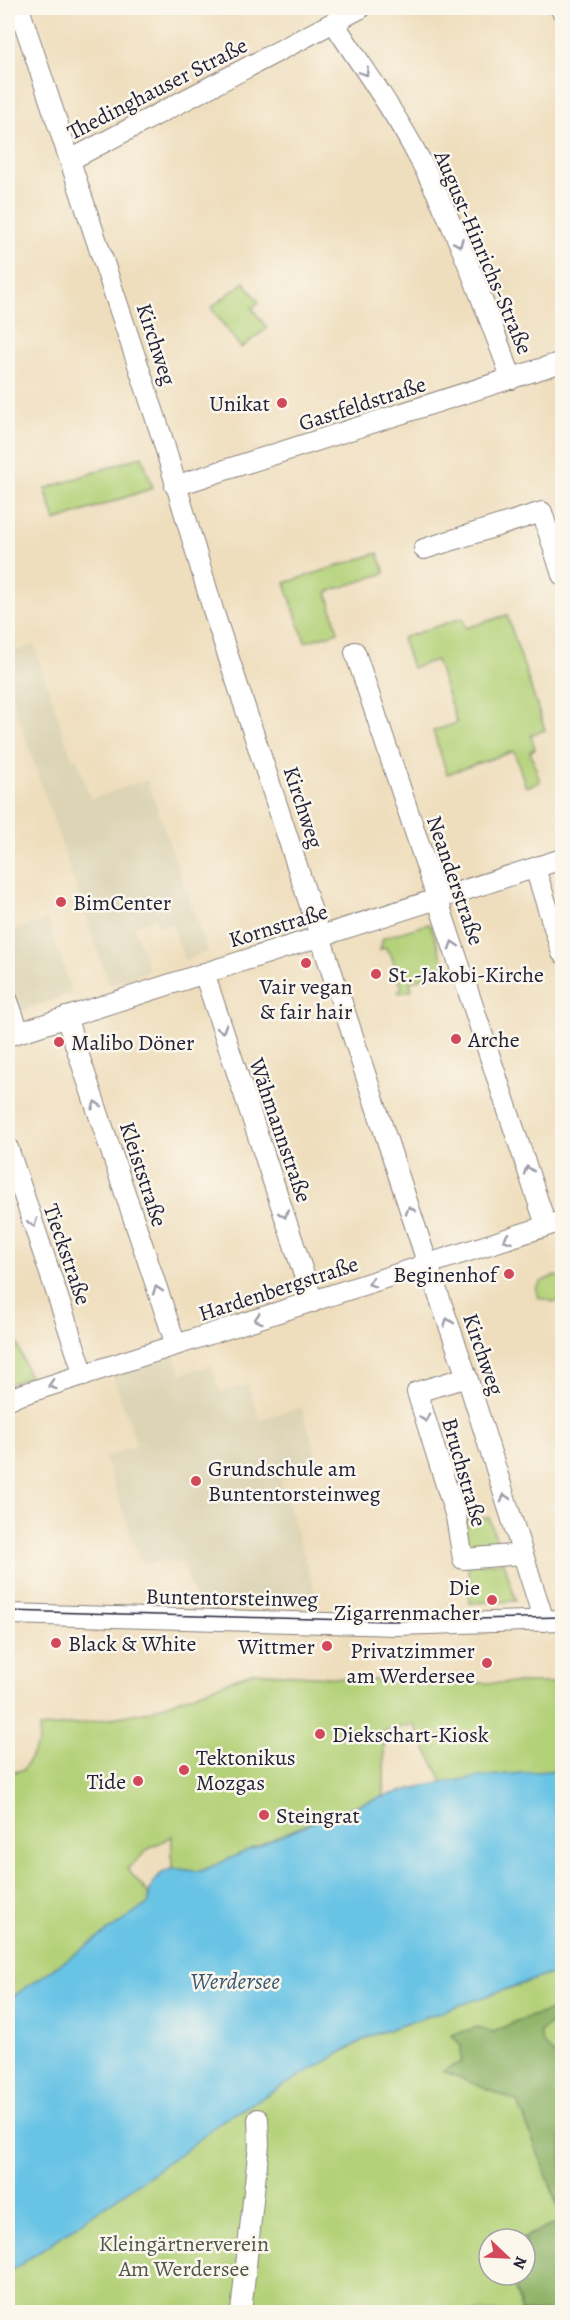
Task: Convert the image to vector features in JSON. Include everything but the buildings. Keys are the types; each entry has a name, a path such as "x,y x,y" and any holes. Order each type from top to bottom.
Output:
{"street":[{"name":"Thedinghauser Straße","path":"70,160 361,8"},
{"name":"Kirchweg","path":"17,16 70,160 161,434 214,614 467,1377 522,1554 553,1621"},
{"name":"August-Hinrichs-Straße","path":"334,23 412,144 430,177 475,279 512,379"},
{"name":"Gastfeldstraße","path":"175,486 562,362"},
{"path":"424,549 542,512 562,575"},
{"name":"Neanderstraße","path":"355,652 438,900 554,1223"},
{"name":"Kornstraße","path":"13,1034 562,859"},
{"path":"535,868 562,953"},
{"name":"Wähmannstraße","path":"204,974 314,1302"},
{"path":"8,1001 13,1034"},
{"name":"Kleiststraße","path":"66,1017 176,1345"},
{"name":"Tieckstraße","path":"8,1148 84,1375"},
{"name":"Hardenbergstraße","path":"8,1399 554,1223"},
{"name":"Bruchstraße","path":"467,1377 417,1392 456,1517 463,1559 522,1554"},
{"name":"Buntentorsteinweg","path":"8,1614 397,1625 553,1621"},
{"path":"241,2313 259,2145 258,2119"}],"shaded area":[{"path":"34,645 72,759 77,758 90,799 147,780 208,952 184,960 172,923 159,927 156,918 134,926 149,971 109,985 8,686 8,654"},
{"path":"48,919 72,993 18,1012 8,982 8,932"},
{"name":"Grundschule am Buntentorsteinweg","path":"174,1354 181,1374 211,1365 220,1393 248,1384 260,1419 302,1407 319,1465 280,1480 319,1604 233,1600 233,1605 198,1605 182,1563 141,1562 104,1457 137,1445 112,1374"}],"green space":[{"path":"244,282 259,302 252,308 267,328 241,348 211,308"},
{"path":"142,456 153,488 55,521 45,489"},
{"path":"378,553 385,573 327,592 338,632 305,642 285,583"},
{"path":"507,615 545,730 531,735 535,749 530,751 540,782 526,787 514,751 447,774 433,731 457,723 436,660 412,668 402,638 462,618 466,628"},
{"path":"428,924 431,926 446,970 410,982 412,990 398,992 402,987 397,978 399,977 390,952 387,952 386,947 380,950 383,938"},
{"path":"553,1276 562,1277 562,1299 554,1302 539,1298 536,1289 541,1282"},
{"path":"8,1317 29,1377 8,1384"},
{"path":"489,1518 500,1550 468,1553 464,1520"},
{"path":"504,1562 516,1601 469,1603 468,1565"},
{"path":"253,1672 418,1683 562,1683 562,1770 443,1783 414,1724 384,1731 384,1796 315,1820 200,1872 172,1869 172,1836 150,1848 127,1869 148,1893 150,1903 8,2000 8,1773 23,1770 38,1744 40,1728 87,1723 149,1711"},
{"name":"Kleingärtnerverein Am Werdersee","path":"562,1970 562,2166 546,2172 562,2221 537,2232 537,2227 477,2227 477,2287 515,2287 522,2312 8,2312 8,2273 187,2149 223,2120 370,2036"},
{"path":"562,2007 562,2015 540,2032 543,2044 562,2062 562,2215 518,2102 443,2071 461,2062 461,2046 452,2035 477,2027 494,2032 516,2021"},
{"path":"562,2221 562,2312 522,2312 515,2287 537,2287 537,2232"}],"water":[{"name":"Werdersee","path":"562,1770 562,1970 370,2036 223,2120 187,2149 8,2273 8,2000 149,1903 151,1887 158,1877 167,1871 172,1869 204,1870 314,1822 404,1791 471,1778"}],"tram line":[{"path":"8,1611 390,1621 562,1617"}],"place":[{"name":"Unikat","path":"282,403"},
{"name":"BimCenter","path":"61,902"},
{"name":"Vair vegan & fair hair","path":"306,963"},
{"name":"St.-Jakobi-Kirche","path":"376,974"},
{"name":"Arche","path":"456,1039"},
{"name":"Malibo Döner","path":"59,1042"},
{"name":"Beginenhof","path":"509,1274"},
{"name":"Grundschule am Buntentorsteinweg","path":"196,1481"},
{"name":"Die Zigarrenmacher","path":"492,1600"},
{"name":"Black & White","path":"56,1643"},
{"name":"Wittmer","path":"327,1646"},
{"name":"Privatzimmer am Werdersee","path":"487,1663"},
{"name":"Diekschart-Kiosk","path":"320,1734"},
{"name":"Tektonikus Mozgas","path":"184,1770"},
{"name":"Tide","path":"138,1781"},
{"name":"Steingrat","path":"264,1815"}]}
